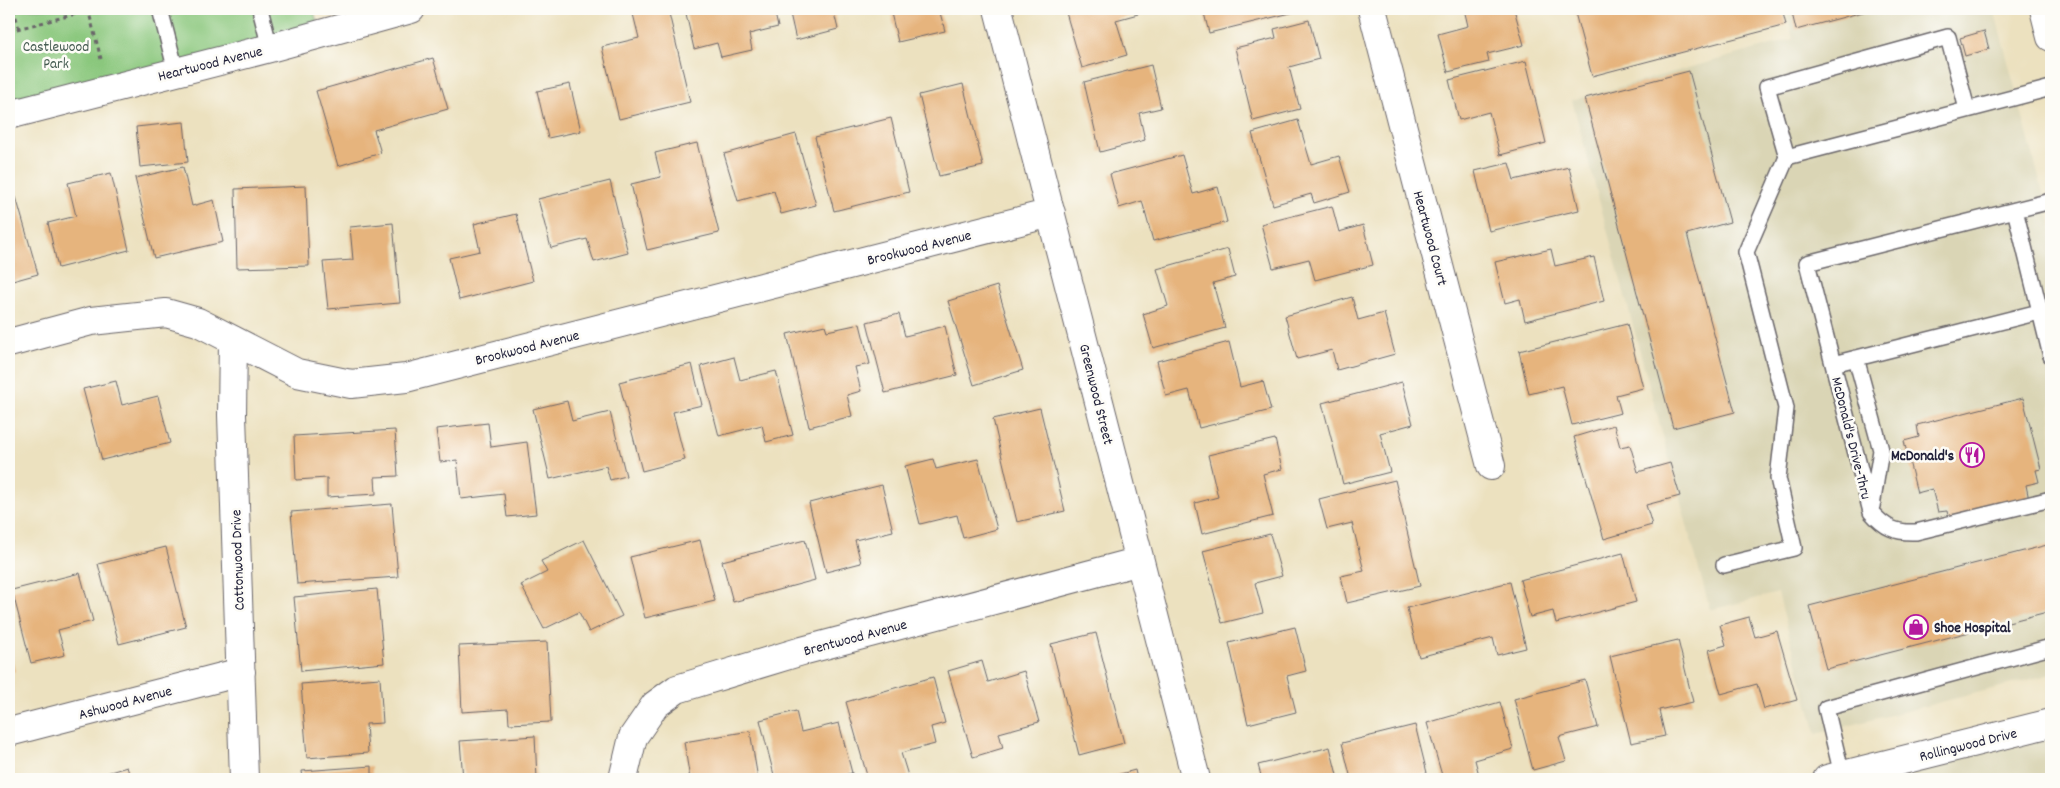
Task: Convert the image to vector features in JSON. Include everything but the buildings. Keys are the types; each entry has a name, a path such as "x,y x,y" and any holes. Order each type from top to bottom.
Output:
{"street":[{"name":"Heartwood Avenue","path":"9,115 270,48 411,9"},
{"name":"Greenwood Street","path":"998,9 1196,779"},
{"name":"Heartwood Court","path":"1372,9 1491,466"},
{"path":"2044,9 2051,37"},
{"name":"Brookwood Avenue","path":"9,343 92,321 166,313 198,322 297,373 351,384 406,378 1051,213"},
{"name":"Cottonwood Drive","path":"233,340 232,415 244,779"},
{"name":"Brentwood Avenue","path":"623,779 633,737 655,705 677,689 802,652 1140,561"},
{"name":"Ashwood Avenue","path":"9,732 240,672"},
{"name":"Rollingwood Drive","path":"1838,778 2051,723"}],"lane":[{"path":"160,9 176,71"},
{"path":"260,9 270,48"},
{"path":"1724,564 1794,548 1778,478 1786,408 1746,252 1787,157 1766,87 1948,37 1967,109"},
{"path":"1787,157 2051,88"},
{"path":"2051,201 2015,210 2046,310 2051,356"},
{"name":"McDonald's Drive-Thru","path":"2015,210 1807,263 1871,512 1881,524 1898,533 1916,532 2051,499"},
{"path":"1833,364 2046,310"},
{"name":"McDonald's Drive-Thru","path":"1856,358 1881,450 1871,512"},
{"path":"1838,778 1826,708 2051,647"}],"path":[{"path":"14,9 19,29"},
{"path":"9,31 96,9"},
{"path":"88,10 109,88"}],"shaded area":[{"path":"1786,9 1994,9 2051,223 2051,674 1816,734 1778,593 1710,610 1572,100 1793,39"},
{"path":"2051,722 2051,779 1827,779"}],"green space":[{"name":"Castlewood Park","path":"9,9 313,9 321,34 9,115"}],"place":[{"name":"McDonald's","path":"1972,455"},
{"name":"Shoe Hospital","path":"1916,627"}]}
